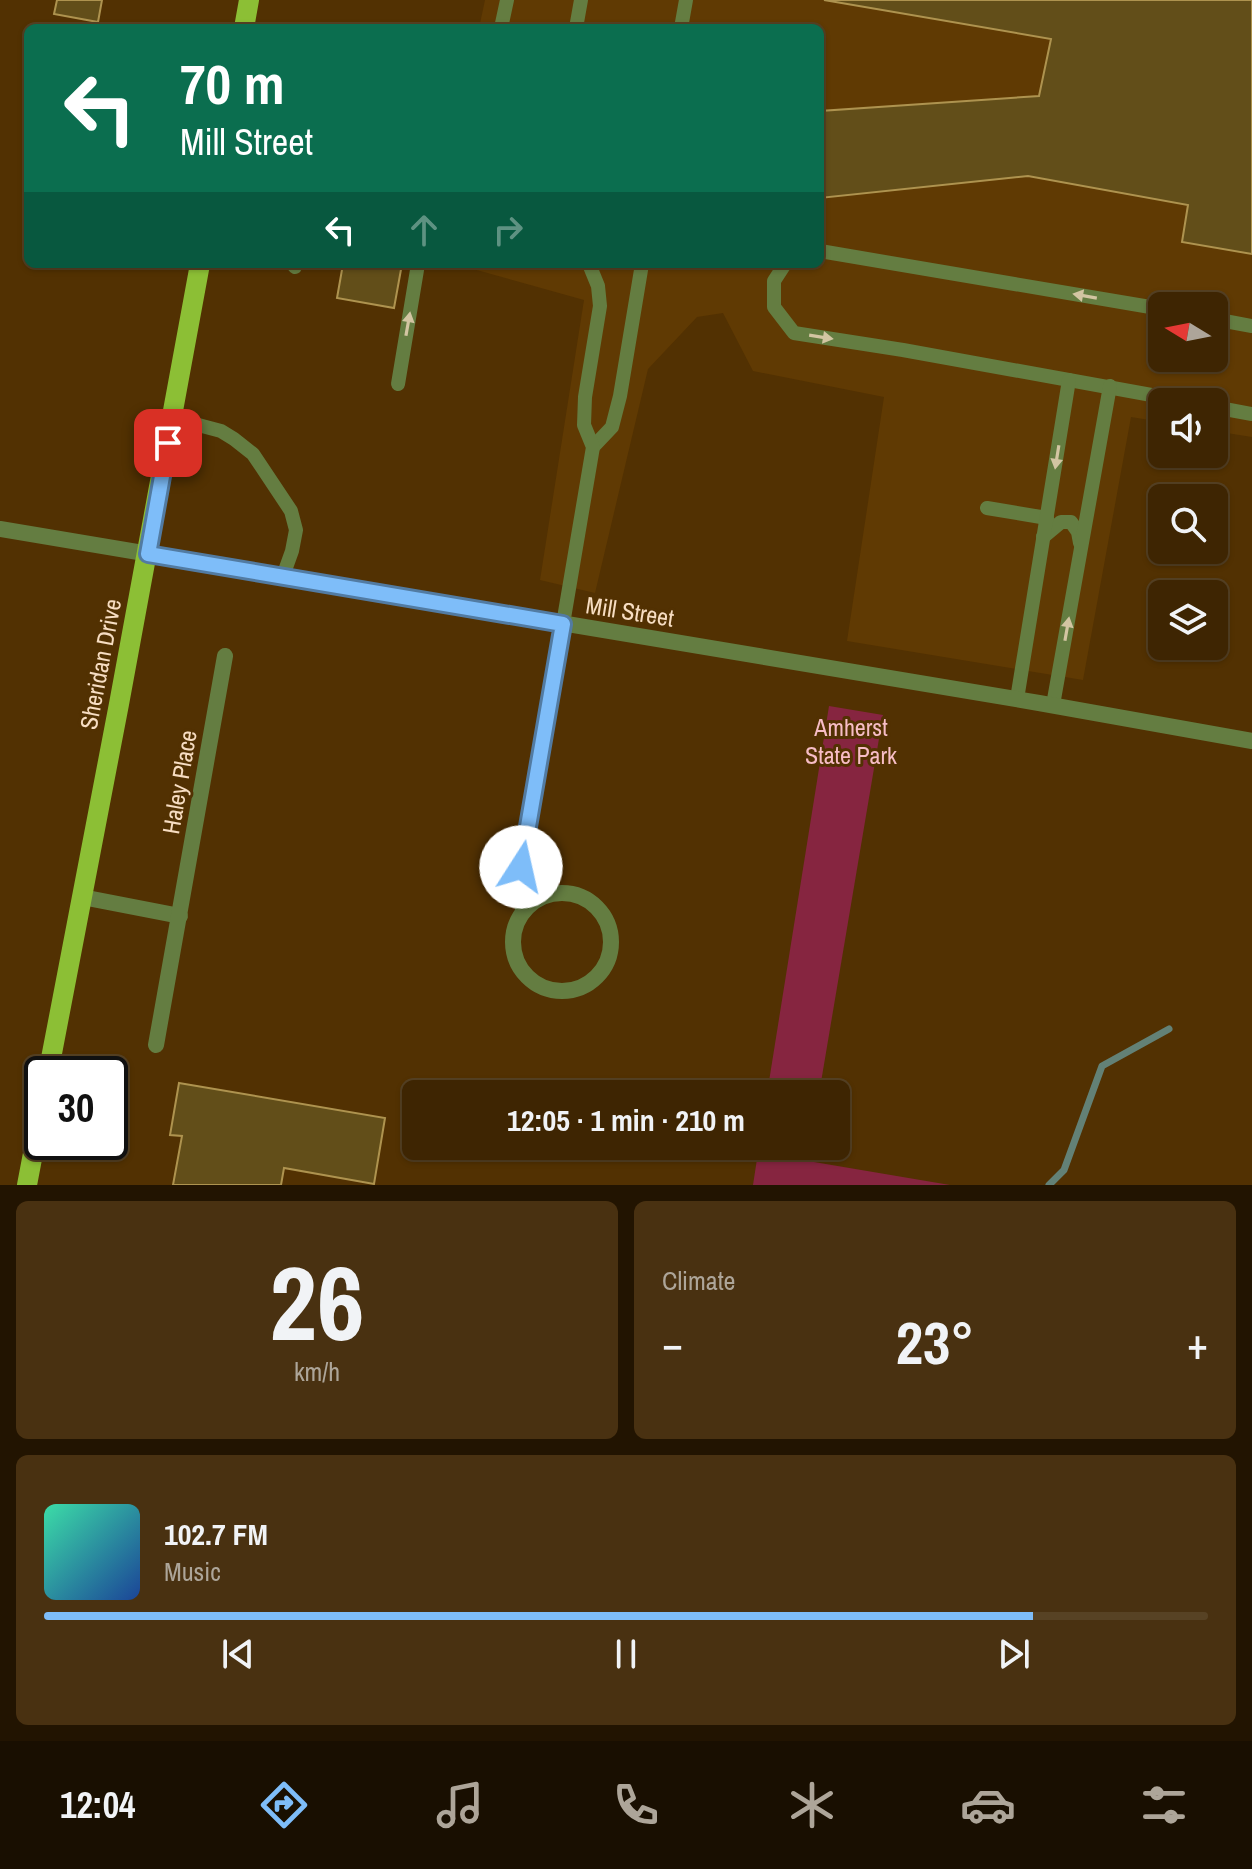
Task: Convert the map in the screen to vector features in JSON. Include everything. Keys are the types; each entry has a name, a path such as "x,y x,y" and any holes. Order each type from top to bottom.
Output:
{"main road":[{"path":"245,24 249,0"},
{"name":"Sheridan Drive","path":"51,1056 199,268"},
{"path":"27,1185 32,1160"}],"street":[{"name":"Mill Street","path":"0,529 1252,741"},
{"path":"523,912 535,901 566,893 595,906 605,919 610,934 610,950 595,978 581,987 565,991 549,990 534,983 523,972 515,958 513,942 515,926 523,912 521,867 563,624"},
{"name":"Haley Place","path":"156,1045 225,656"},
{"path":"82,897 180,916"}],"lane":[{"path":"502,24 507,0"},
{"path":"577,24 581,0"},
{"path":"682,24 686,0"},
{"path":"824,252 1148,307"},
{"path":"398,384 417,268"},
{"path":"563,624 593,447 584,425 585,397 600,306 598,286 591,268"},
{"path":"593,447 612,427 641,268"},
{"path":"782,268 774,281 774,307 794,333 1148,394"},
{"path":"1228,322 1252,326"},
{"path":"1017,699 1069,380"},
{"path":"1053,705 1110,386"},
{"path":"1228,410 1252,414"},
{"path":"172,418 221,431 253,454 294,520 296,530 292,551 283,576"},
{"path":"987,508 1047,518"},
{"path":"1043,537 1061,522 1071,522 1078,532 1081,547"}],"shaded area":[{"path":"485,0 1252,0 1252,437 1228,433 1228,388 1148,388 1148,420 1131,417 1083,680 847,641 884,397 753,371 723,313 697,317 648,369 595,593 540,580 584,300 469,268 824,268 824,24 480,24"}],"green space":[{"name":"Amherst State Park","path":"829,706 883,715 821,1080 769,1080"},
{"path":"757,1160 808,1160 950,1185 753,1185"}],"building":[{"path":"57,0 102,0 98,22 54,14"},
{"path":"824,0 1252,0 1252,254 1182,242 1188,205 1028,176 824,198 824,111 1039,96 1051,39"},
{"path":"342,268 401,268 394,308 337,298"},
{"path":"179,1083 385,1118 374,1184 284,1168 281,1185 173,1185 182,1136 170,1135"}],"waterway":[{"path":"1049,1185 1064,1170 1102,1066 1169,1029"}],"route":[{"path":"168,443 148,554 563,624 521,867"}]}
